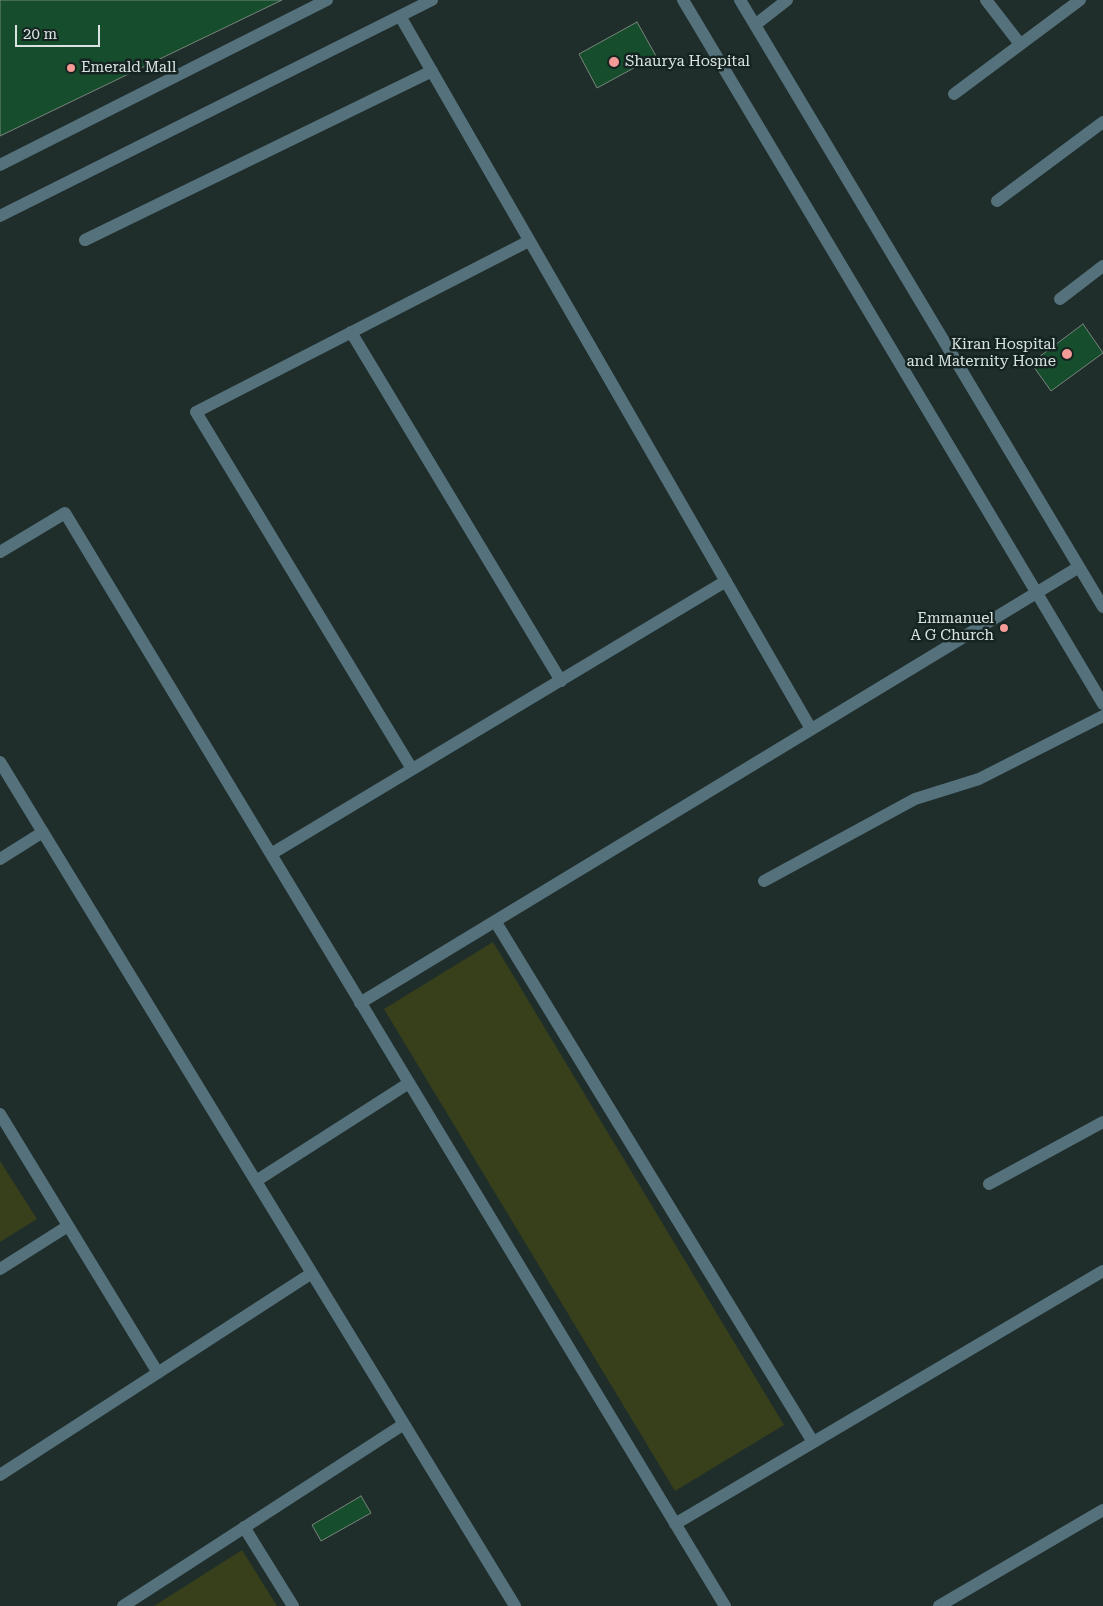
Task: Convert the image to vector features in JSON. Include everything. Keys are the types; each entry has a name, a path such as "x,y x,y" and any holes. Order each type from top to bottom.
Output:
{"street":[{"path":"0,165 326,0"},
{"path":"0,216 432,0"},
{"path":"683,0 1103,704"},
{"path":"740,0 1103,607"},
{"path":"756,25 787,0"},
{"path":"986,0 1020,44"},
{"path":"954,94 1080,0"},
{"path":"400,16 811,729"},
{"path":"85,240 432,71"},
{"path":"997,201 1103,122"},
{"path":"412,770 196,412 529,241"},
{"path":"1060,299 1103,266"},
{"path":"352,332 560,681"},
{"path":"0,552 65,512 725,1606"},
{"path":"360,1003 1079,566"},
{"path":"270,854 726,581"},
{"path":"764,881 915,799 979,779 1103,716"},
{"path":"0,762 515,1606"},
{"path":"0,859 43,832"},
{"path":"495,921 814,1442"},
{"path":"256,1181 409,1083"},
{"path":"0,1114 158,1373"},
{"path":"989,1184 1103,1122"},
{"path":"0,1269 68,1226"},
{"path":"675,1524 1103,1271"},
{"path":"0,1475 312,1273"},
{"path":"123,1606 404,1424"},
{"path":"939,1606 1103,1510"},
{"path":"244,1528 293,1606"}],"green space":[{"path":"493,942 784,1425 675,1491 384,1009"},
{"path":"0,1161 37,1219 0,1242"},
{"path":"242,1550 277,1606 154,1606"}],"building":[{"name":"Emerald Mall","path":"0,0 282,0 0,136"},
{"path":"637,22 656,56 597,88 579,54"},
{"path":"1083,324 1103,353 1051,391 1031,363"},
{"path":"361,1496 371,1513 321,1541 312,1525"}],"place":[{"name":"Shaurya Hospital","path":"614,62"},
{"name":"Emerald Mall","path":"71,68"},
{"name":"Kiran Hospital and Maternity Home","path":"1067,354"},
{"name":"Emmanuel A G Church","path":"1004,628"}]}
